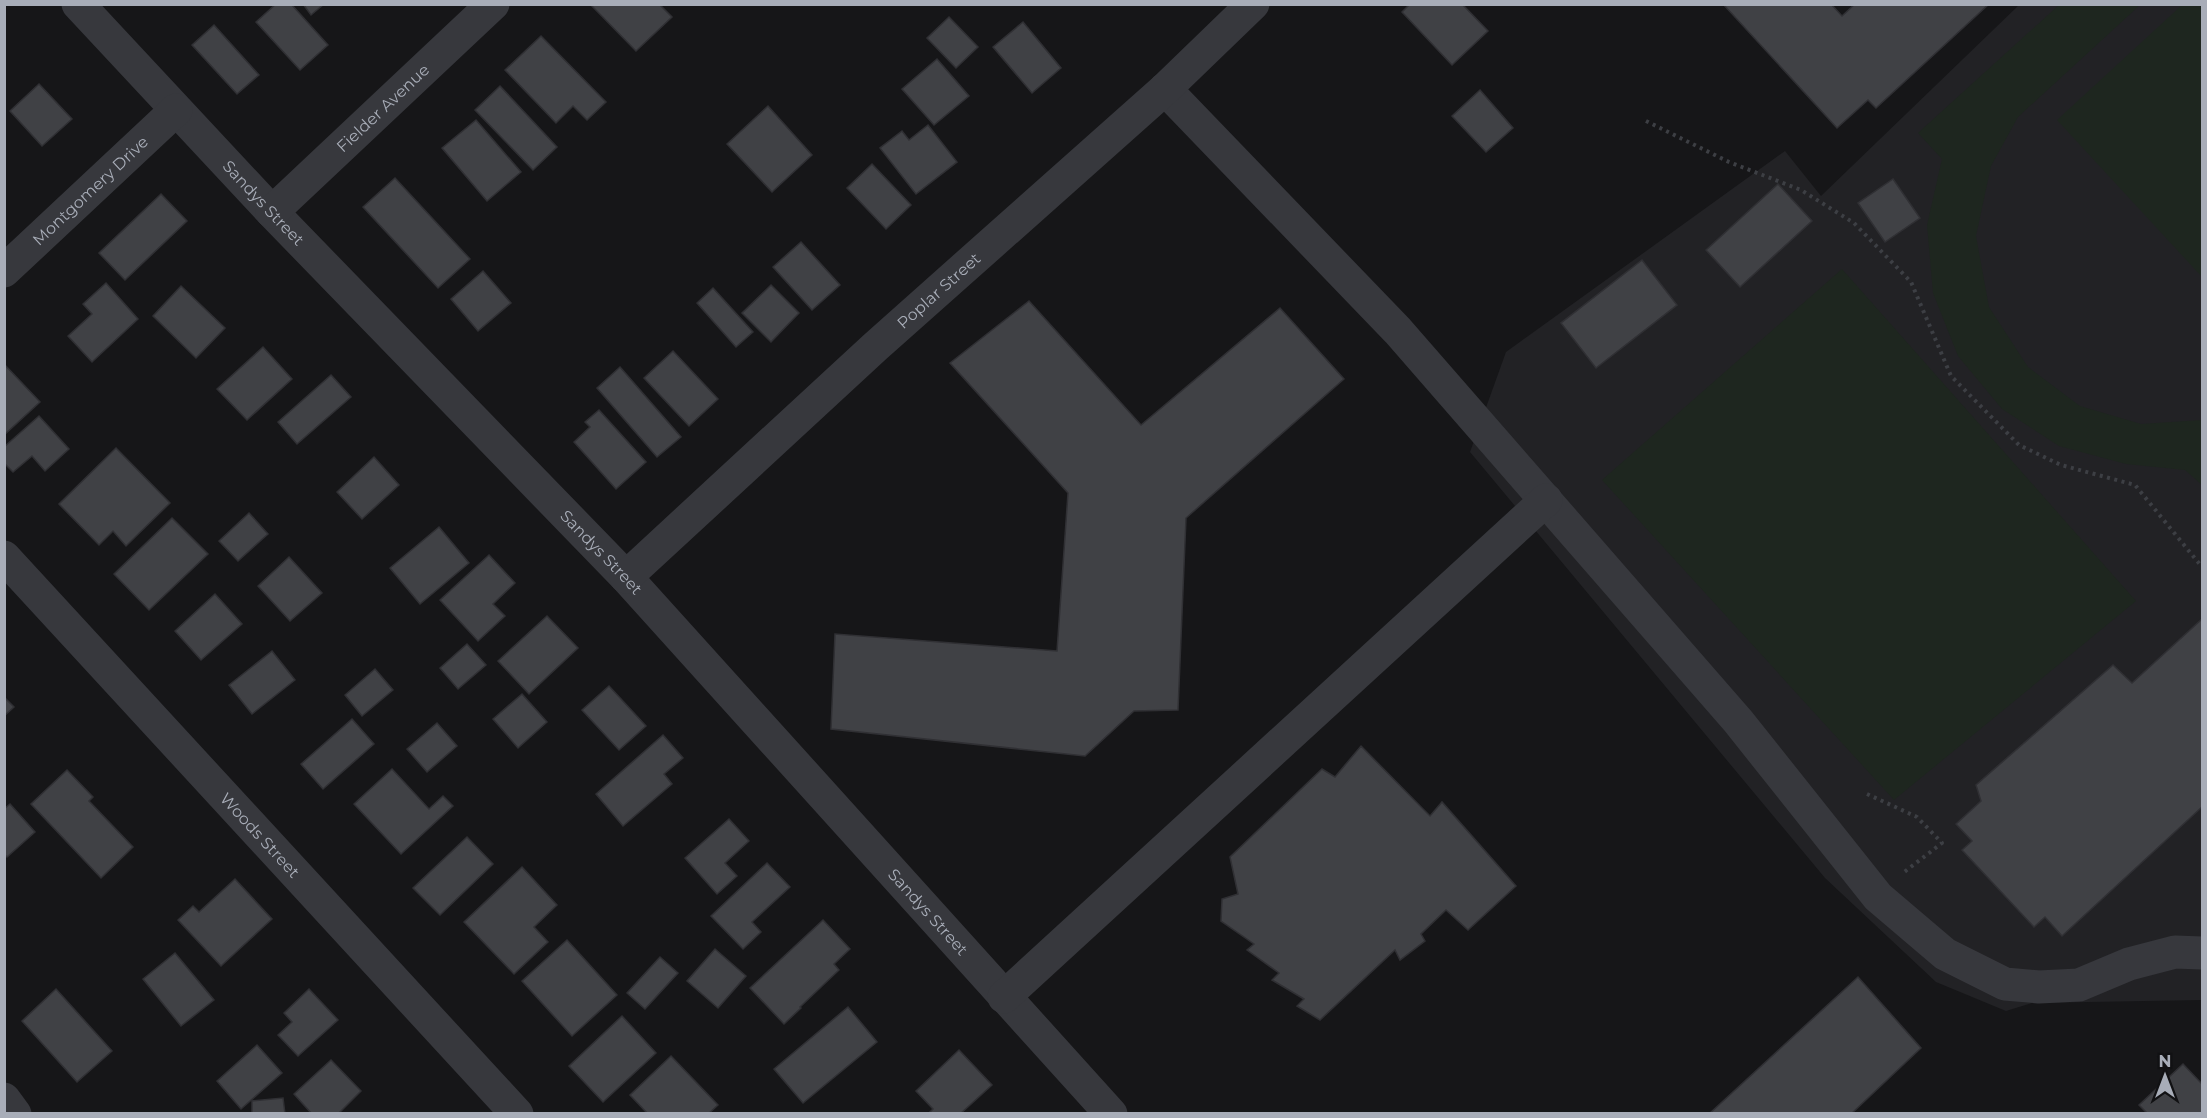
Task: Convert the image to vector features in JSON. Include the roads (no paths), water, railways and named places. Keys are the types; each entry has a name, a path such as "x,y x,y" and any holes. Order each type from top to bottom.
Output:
{"street":[{"name":"Sandys Street","path":"78,4 272,212 626,577 1110,1113"},
{"name":"Fielder Avenue","path":"272,212 493,4"},
{"name":"Poplar Street","path":"626,577 875,347 1166,89 1253,4"},
{"path":"1166,89 1398,331 1738,720 1876,894 1945,954 2005,984 2039,987 2079,985 2129,964 2175,952 2202,953"},
{"name":"Montgomery Drive","path":"4,271 176,111"},
{"path":"1004,997 1546,500"},
{"name":"Woods Street","path":"4,557 517,1113"},
{"path":"4,1099 15,1113"}]}
